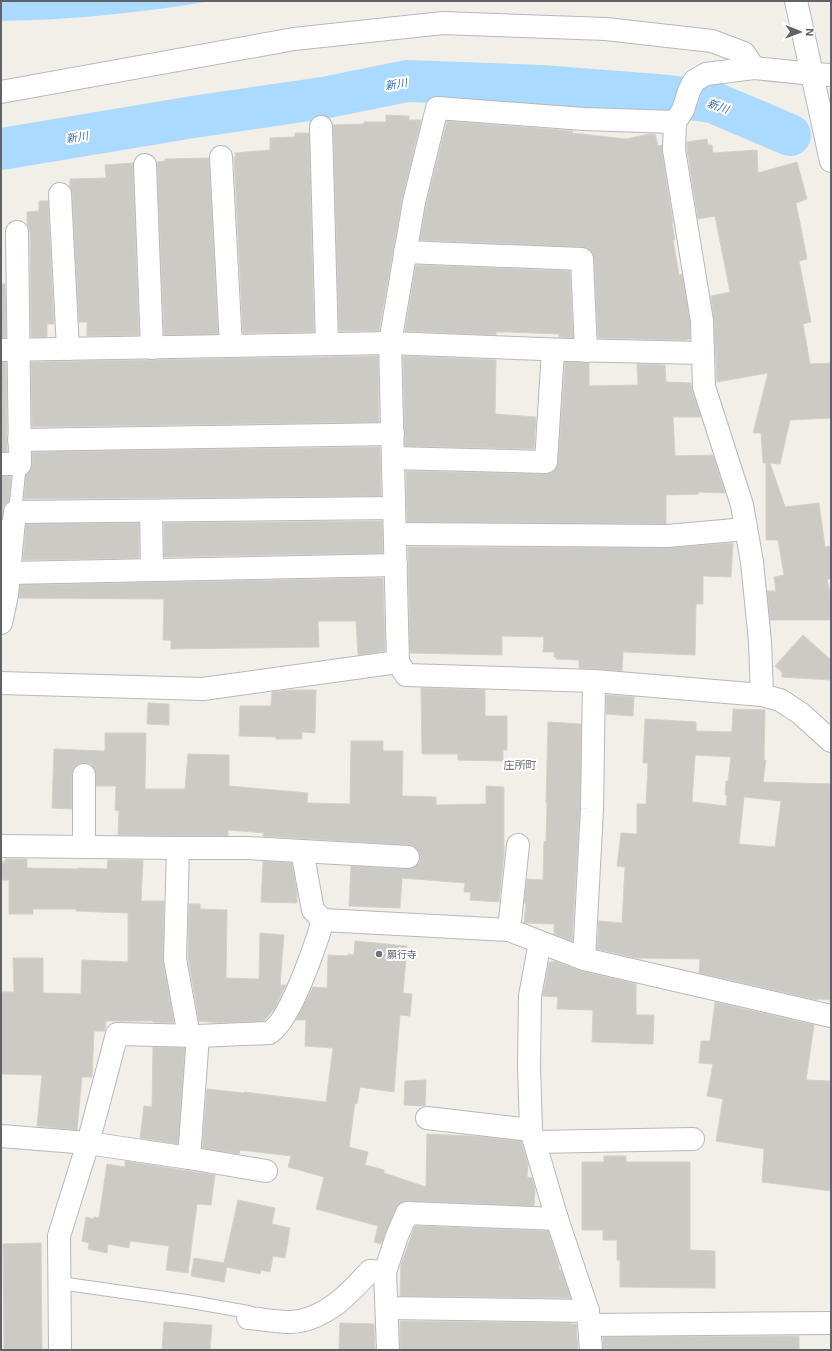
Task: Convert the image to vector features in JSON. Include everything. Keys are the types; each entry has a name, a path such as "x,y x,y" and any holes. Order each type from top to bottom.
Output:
{"street":[{"path":"796,1 807,51 822,74 831,161"},
{"path":"1,92 294,39 443,23 606,29 712,41 744,53 754,68"},
{"path":"762,695 760,641 752,562 742,505 704,387 702,321 674,150 675,122 683,110 694,81 706,74 754,68 822,74"},
{"path":"675,122 584,119 436,108 414,202 390,343 398,662 406,675 594,682 762,695 780,700 800,713 831,740"},
{"path":"321,127 327,344"},
{"path":"221,157 231,346"},
{"path":"145,165 152,348"},
{"path":"60,194 68,349"},
{"path":"10,464 19,440 9,350 17,232"},
{"path":"406,252 582,259 586,351"},
{"path":"9,350 390,343 553,350 703,353"},
{"path":"393,458 546,462 553,350"},
{"path":"19,440 393,434"},
{"path":"1,623 7,595 10,525 152,511 394,508"},
{"path":"152,511 152,570"},
{"path":"395,534 667,536 746,529"},
{"path":"9,573 396,565"},
{"path":"1,683 203,689 398,662"},
{"path":"584,959 592,809 594,682"},
{"path":"84,775 84,847"},
{"path":"509,930 518,845"},
{"path":"1,846 247,848 408,857"},
{"path":"178,848 175,959 194,1036 189,1158"},
{"path":"302,851 313,910 323,920 509,930 584,959 831,1016"},
{"path":"60,1350 59,1236 88,1144 116,1034 194,1036 269,1034 275,1030 295,995 314,950 323,920"},
{"path":"540,942 530,996 528,1066 533,1136 588,1318 591,1350"},
{"path":"427,1118 533,1136 693,1139"},
{"path":"1,1136 88,1144 189,1158 266,1171"},
{"path":"388,1350 385,1272 397,1236 407,1213 558,1219"},
{"path":"248,1318 282,1322 312,1318 330,1309 370,1271 385,1272"},
{"path":"387,1308 588,1318 831,1323"}],"lane":[{"path":"10,464 10,525"},
{"path":"60,1283 186,1301 248,1312 248,1318"}],"water":[{"path":"1,1 205,2 103,15 1,21"}],"building":[{"path":"386,115 409,116 409,120 421,120 402,200 379,331 339,331 333,125 364,124 364,122 386,122"},
{"path":"447,121 573,131 572,133 626,139 655,134 658,146 662,145 675,239 673,240 679,275 682,274 690,322 690,339 598,338 594,258 592,252 588,248 420,240 426,205"},
{"path":"295,133 309,133 314,332 243,333 235,153 270,150 270,138 295,137"},
{"path":"707,139 708,145 712,145 713,153 757,150 758,173 797,162 807,199 796,203 807,259 799,261 811,322 803,324 810,364 831,363 831,418 790,420 780,464 770,463 785,507 819,503 825,547 831,546 831,579 827,579 831,598 831,620 770,620 767,591 776,591 774,577 784,575 778,540 766,540 766,463 763,463 761,433 753,433 768,373 717,382 714,321 711,296 730,292 715,216 698,219 687,149 687,142"},
{"path":"209,158 218,334 164,335 157,162 165,161 165,159"},
{"path":"133,163 139,335 87,336 87,322 79,322 70,179 106,178 105,165"},
{"path":"39,201 48,201 54,324 47,324 47,337 31,337 30,232 27,224 27,212 39,211"},
{"path":"416,265 570,271 573,338 559,337 559,334 496,332 496,335 405,331"},
{"path":"1,284 5,284 6,337 1,338"},
{"path":"378,356 379,422 32,427 31,362"},
{"path":"403,356 496,360 495,414 536,417 534,449 405,446"},
{"path":"1,362 6,362 7,452 1,452"},
{"path":"565,362 589,363 589,386 638,385 637,364 665,365 666,382 691,383 692,391 701,417 673,417 675,456 713,455 725,493 698,492 699,494 666,495 666,524 407,522 406,471 546,474 551,473 556,469 558,463"},
{"path":"380,447 381,496 24,499 26,475 31,470 32,452"},
{"path":"1,476 11,476 9,501 4,505 2,518"},
{"path":"382,521 383,553 164,557 164,523"},
{"path":"139,523 139,558 23,560 26,524"},
{"path":"733,543 731,577 703,576 703,604 696,604 695,655 623,652 622,671 579,668 579,660 556,659 556,657 554,657 554,652 543,652 544,637 502,636 502,655 410,653 408,547 667,548"},
{"path":"383,578 385,651 359,655 356,621 318,621 319,647 171,649 171,640 163,640 164,599 19,598 20,585"},
{"path":"803,635 831,660 831,680 782,677 782,672 775,666"},
{"path":"421,688 485,690 485,716 507,716 507,750 503,750 503,761 458,760 458,754 422,754"},
{"path":"316,690 315,733 302,732 302,739 276,739 276,737 239,736 240,706 271,706 272,692"},
{"path":"606,695 634,697 633,716 606,714"},
{"path":"148,703 169,704 169,725 147,724"},
{"path":"733,709 765,710 764,760 766,760 763,782 831,784 831,1000 817,1000 699,973 700,959 636,958 597,949 599,921 622,923 625,867 617,866 621,833 637,834 637,804 646,804 648,763 643,763 645,719 696,722 696,731 732,732","holes":["695,755 731,757 728,781 726,781 726,806 692,802","744,797 781,801 775,847 739,844"]},
{"path":"548,722 581,724 580,809 572,941 554,934 554,924 524,923 526,903 524,903 527,879 543,880 544,841 546,842"},
{"path":"105,733 146,733 145,789 185,789 188,754 229,755 229,786 308,793 307,803 350,804 351,741 383,741 383,751 403,751 402,796 436,797 436,805 486,804 486,786 504,787 504,854 499,902 470,900 471,892 464,892 465,883 402,878 400,908 349,906 351,866 413,868 419,863 420,857 419,852 415,847 409,845 263,836 264,833 228,830 228,836 118,835 119,811 115,810 116,786 96,786 95,769 91,764 78,764 73,769 72,809 52,808 54,749 105,751"},
{"path":"5,859 27,859 27,868 78,869 107,869 108,860 143,860 141,901 164,901 163,961 174,1023 153,1021 106,1021 105,1031 94,1031 92,1077 82,1077 77,1130 37,1126 42,1075 1,1074 1,992 14,992 13,958 43,958 43,993 81,994 82,960 128,962 128,913 76,911 76,909 33,909 33,914 9,914 9,880 1,880 1,862 5,862"},
{"path":"263,861 292,863 297,893 297,903 261,902"},
{"path":"189,904 200,904 200,909 227,910 226,978 259,979 260,933 284,935 280,985 286,985 275,1008 264,1021 221,1023 199,1021 188,958"},
{"path":"355,941 407,946 403,993 412,994 410,1016 400,1015 394,1092 360,1087 357,1104 355,1103 349,1147 368,1152 365,1165 384,1170 384,1173 426,1187 427,1134 473,1136 521,1141 528,1164 527,1177 532,1178 535,1188 534,1206 407,1201 400,1203 396,1208 381,1244 374,1242 378,1226 316,1209 324,1177 288,1167 291,1156 240,1150 239,1154 202,1148 207,1089 326,1102 333,1048 305,1046 306,1020 296,1020 313,987 327,988 328,955 354,955"},
{"path":"554,961 581,971 636,984 636,1015 654,1015 653,1044 592,1042 593,1010 557,1009 558,997 543,996 549,962"},
{"path":"715,1002 814,1025 806,1080 831,1081 831,1191 762,1182 764,1149 716,1141 723,1099 707,1096 713,1064 699,1063 701,1041 710,1041"},
{"path":"153,1047 185,1048 178,1144 140,1138 144,1106 152,1107"},
{"path":"426,1080 425,1106 404,1105 405,1081"},
{"path":"604,1156 626,1156 626,1162 690,1162 690,1250 715,1251 715,1288 620,1287 620,1260 617,1260 617,1240 603,1240 603,1230 582,1230 582,1162 604,1162"},
{"path":"125,1161 215,1175 211,1205 197,1204 188,1273 166,1270 169,1246 130,1241 129,1248 108,1244 107,1253 88,1249 89,1243 82,1241 86,1217 94,1219 94,1217 99,1218 107,1164 125,1167"},
{"path":"238,1200 275,1208 272,1224 290,1228 285,1258 273,1256 270,1272 261,1270 260,1274 227,1267 224,1282 191,1276 194,1258 224,1263"},
{"path":"415,1226 548,1231 559,1264 559,1270 561,1270 571,1298 400,1296 401,1264"},
{"path":"41,1243 42,1350 4,1350 3,1244"},
{"path":"400,1321 571,1323 576,1324 578,1350 400,1350"},
{"path":"164,1322 212,1325 210,1350 162,1350"},
{"path":"340,1323 374,1324 375,1350 339,1350"},
{"path":"799,1336 799,1350 603,1350 603,1337"}],"waterway":[{"name":"新川","path":"1,149 193,117 323,98 407,81 541,86 669,96 712,102 790,135"}],"place":[{"name":"願行寺","path":"379,954"}],"district":[{"name":"庄所町","path":"520,765"}]}
